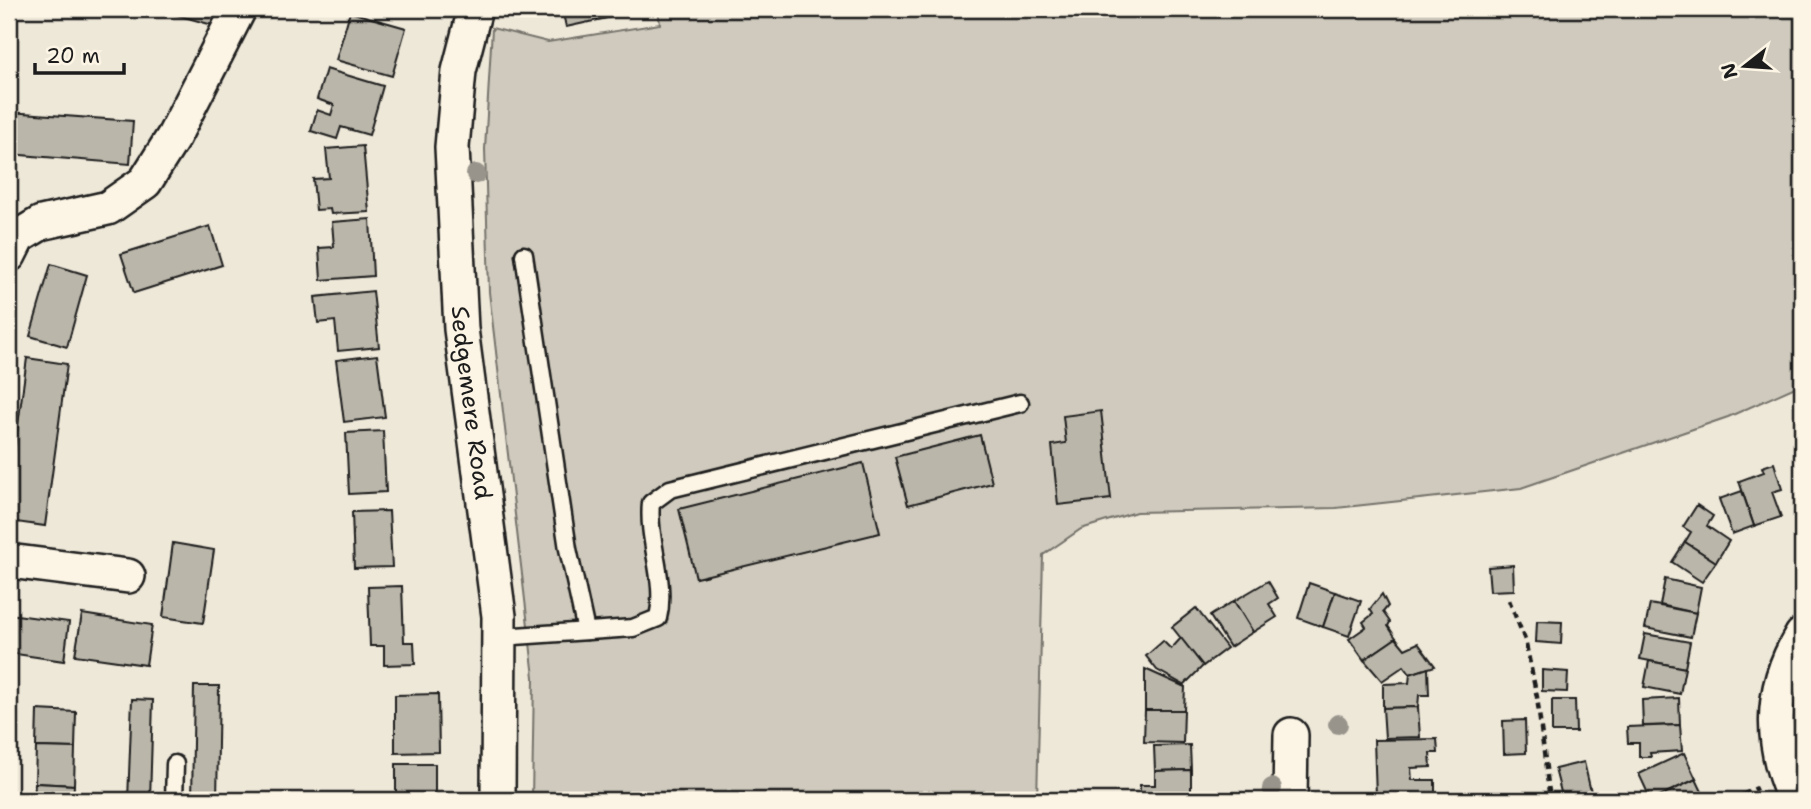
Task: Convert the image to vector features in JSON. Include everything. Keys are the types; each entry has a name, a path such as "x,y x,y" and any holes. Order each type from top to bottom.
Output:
{"street":[{"path":"9,255 18,237 41,223 108,208 145,182 174,136 239,9"},
{"name":"Sedgemere Road","path":"475,9 459,71 452,147 461,329 499,616 498,800"},
{"path":"9,561 128,576"},
{"path":"1795,800 1783,775 1776,735 1777,697 1781,675 1802,635"},
{"path":"1290,800 1291,734"}],"lane":[{"path":"524,255 568,549 586,631"},
{"path":"500,637 633,628 658,618 662,600 649,522 651,503 670,489 1020,403"},
{"path":"174,800 175,764"}],"path":[{"path":"1509,600 1524,640 1537,697 1550,800"}],"shaded area":[{"path":"658,9 1802,9 1802,384 1728,417 1521,488 1336,508 1136,512 1081,529 1043,555 1037,800 532,800 534,677 489,292 485,149 492,28 548,42 660,24"}],"building":[{"path":"171,9 220,9 216,26 170,13"},
{"path":"562,9 610,9 612,17 566,27"},
{"path":"350,12 406,28 392,76 336,60"},
{"path":"326,69 383,86 369,135 341,127 337,139 311,131 317,110 331,115 334,105 317,99"},
{"path":"9,112 133,121 130,164 9,154"},
{"path":"363,146 369,212 331,214 330,209 316,210 313,179 329,178 326,149"},
{"path":"370,219 373,276 321,280 319,248 334,247 332,222"},
{"path":"210,226 222,265 134,293 121,254"},
{"path":"51,264 87,275 67,347 30,336"},
{"path":"373,291 379,347 338,351 335,321 318,323 315,297"},
{"path":"377,355 385,417 344,422 336,360"},
{"path":"27,358 67,364 45,526 9,521 9,492"},
{"path":"1101,411 1111,499 1058,505 1052,445 1066,443 1063,416"},
{"path":"383,431 386,492 349,494 346,433"},
{"path":"980,435 992,483 908,505 895,457"},
{"path":"863,463 880,533 696,578 679,509"},
{"path":"1774,463 1782,489 1772,492 1781,517 1754,526 1739,481 1764,472 1762,467"},
{"path":"1742,491 1754,526 1732,534 1719,499"},
{"path":"1697,505 1713,516 1707,526 1729,541 1716,562 1685,542 1691,532 1683,527"},
{"path":"389,511 392,567 354,568 352,512"},
{"path":"1685,542 1716,562 1702,582 1672,562"},
{"path":"173,543 214,550 203,623 163,617"},
{"path":"1513,565 1514,590 1490,591 1488,567"},
{"path":"1665,579 1701,587 1696,613 1660,605"},
{"path":"1268,581 1278,598 1269,604 1277,617 1253,632 1234,601"},
{"path":"1309,583 1335,592 1323,627 1298,618"},
{"path":"402,586 404,642 414,642 415,664 384,665 384,646 370,646 368,587"},
{"path":"1335,592 1361,601 1349,636 1323,627"},
{"path":"1382,594 1388,606 1383,612 1396,638 1364,660 1349,639 1366,627 1363,622 1373,614 1370,609"},
{"path":"1234,601 1253,632 1230,647 1210,616"},
{"path":"1650,604 1696,613 1691,637 1645,628"},
{"path":"1196,608 1227,648 1203,666 1172,627"},
{"path":"9,614 69,622 64,661 9,653"},
{"path":"82,614 152,625 146,665 75,655"},
{"path":"1537,621 1562,622 1561,644 1536,642"},
{"path":"1645,634 1690,642 1685,668 1640,659"},
{"path":"1181,638 1203,666 1184,685 1157,670 1146,656 1163,641 1171,649"},
{"path":"1396,638 1405,649 1418,643 1435,666 1410,674 1404,666 1382,681 1364,660"},
{"path":"1649,661 1685,668 1680,694 1644,687"},
{"path":"1428,668 1429,695 1419,695 1418,707 1383,708 1383,684 1409,683 1410,674"},
{"path":"1145,669 1185,687 1184,710 1145,710"},
{"path":"1542,670 1568,672 1567,692 1542,691"},
{"path":"194,686 219,686 217,800 192,800"},
{"path":"438,694 439,752 395,753 395,695"},
{"path":"1679,698 1680,725 1643,726 1642,700"},
{"path":"132,699 153,700 150,800 128,800"},
{"path":"1552,700 1575,700 1576,732 1552,732"},
{"path":"1418,707 1420,737 1385,738 1383,708"},
{"path":"37,710 76,712 75,748 36,747"},
{"path":"1145,710 1184,710 1183,743 1144,742"},
{"path":"1525,720 1526,753 1504,754 1503,721"},
{"path":"1680,725 1682,751 1650,753 1651,757 1639,757 1639,743 1628,743 1627,727"},
{"path":"1437,739 1438,753 1430,753 1431,767 1411,768 1412,780 1435,780 1435,795 1376,796 1374,740"},
{"path":"1190,745 1191,770 1155,771 1154,746"},
{"path":"36,747 75,748 74,785 35,783"},
{"path":"1684,753 1696,779 1651,800 1639,774"},
{"path":"1584,762 1592,796 1563,800 1555,769"},
{"path":"396,764 435,764 435,800 396,800"},
{"path":"1191,770 1191,799 1140,800 1140,785 1155,785 1155,771"},
{"path":"1696,779 1706,800 1662,800 1660,796"},
{"path":"35,783 74,785 73,800 34,800"}]}
